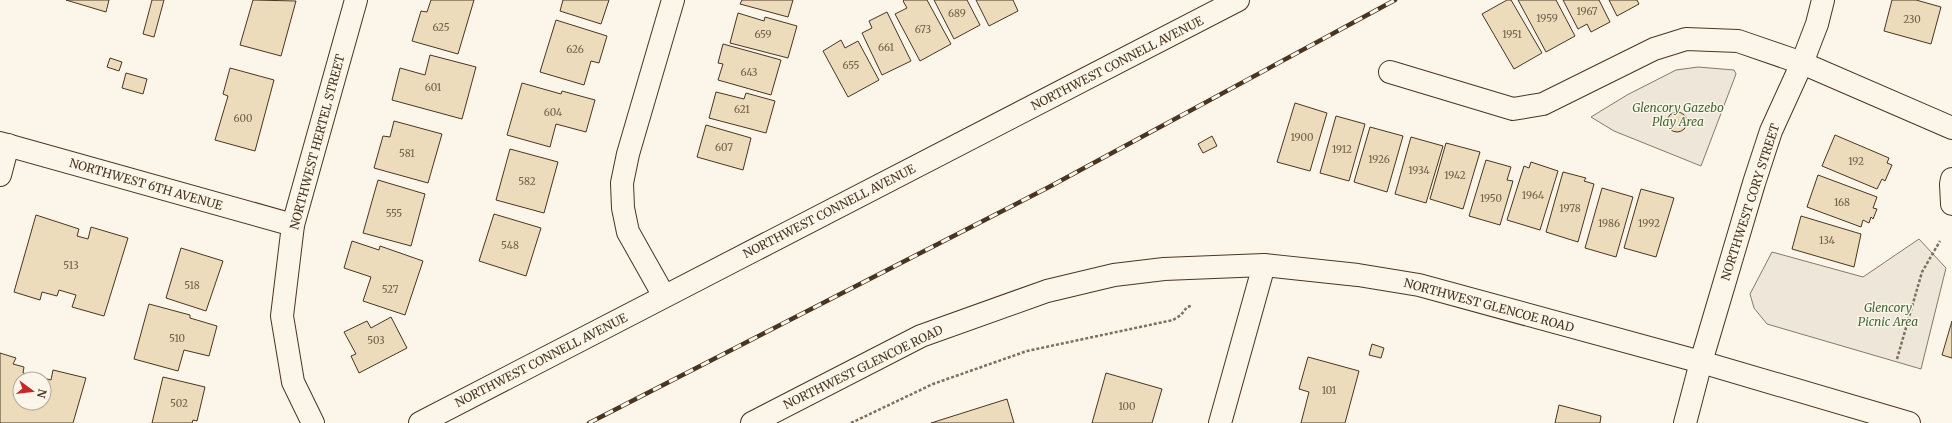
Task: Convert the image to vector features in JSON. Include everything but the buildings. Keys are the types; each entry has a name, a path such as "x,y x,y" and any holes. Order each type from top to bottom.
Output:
{"street":[{"name":"NORTHWEST HERTEL STREET","path":"313,423 293,382 282,316 293,225 356,0"},
{"path":"664,296 628,232 623,208 622,183 628,154 673,0"},
{"name":"NORTHWEST CONNELL AVENUE","path":"420,423 1238,0"},
{"name":"NORTHWEST CORY STREET","path":"1685,423 1701,362 1754,183 1771,131 1802,63 1817,24 1823,0"},
{"path":"1390,72 1514,110 1543,104 1654,49 1686,39 1738,41 1802,63 1952,128"},
{"name":"NORTHWEST 6TH AVENUE","path":"4,144 293,225"},
{"path":"0,175 4,144"},
{"path":"1952,179 1950,184 1952,204"},
{"path":"1220,423 1264,265"},
{"name":"NORTHWEST GLENCOE ROAD","path":"752,423 921,336 1047,291 1114,275 1164,269 1264,265 1358,275 1418,285 1701,362 1910,423"}],"path":[{"path":"1897,359 1922,272 1940,241"},
{"path":"851,423 933,384 1027,351 1173,320 1181,315 1187,307 1191,306"}],"green space":[{"name":"Glencory Gazebo Play Area","path":"1698,67 1734,70 1736,74 1701,166 1614,131 1591,117 1627,95 1676,70"},
{"name":"Glencory Picnic Area","path":"1919,239 1946,268 1921,369 1767,324 1754,308 1750,294 1772,252 1863,277"}],"railway":[{"path":"589,423 1049,187 1395,0"}]}
